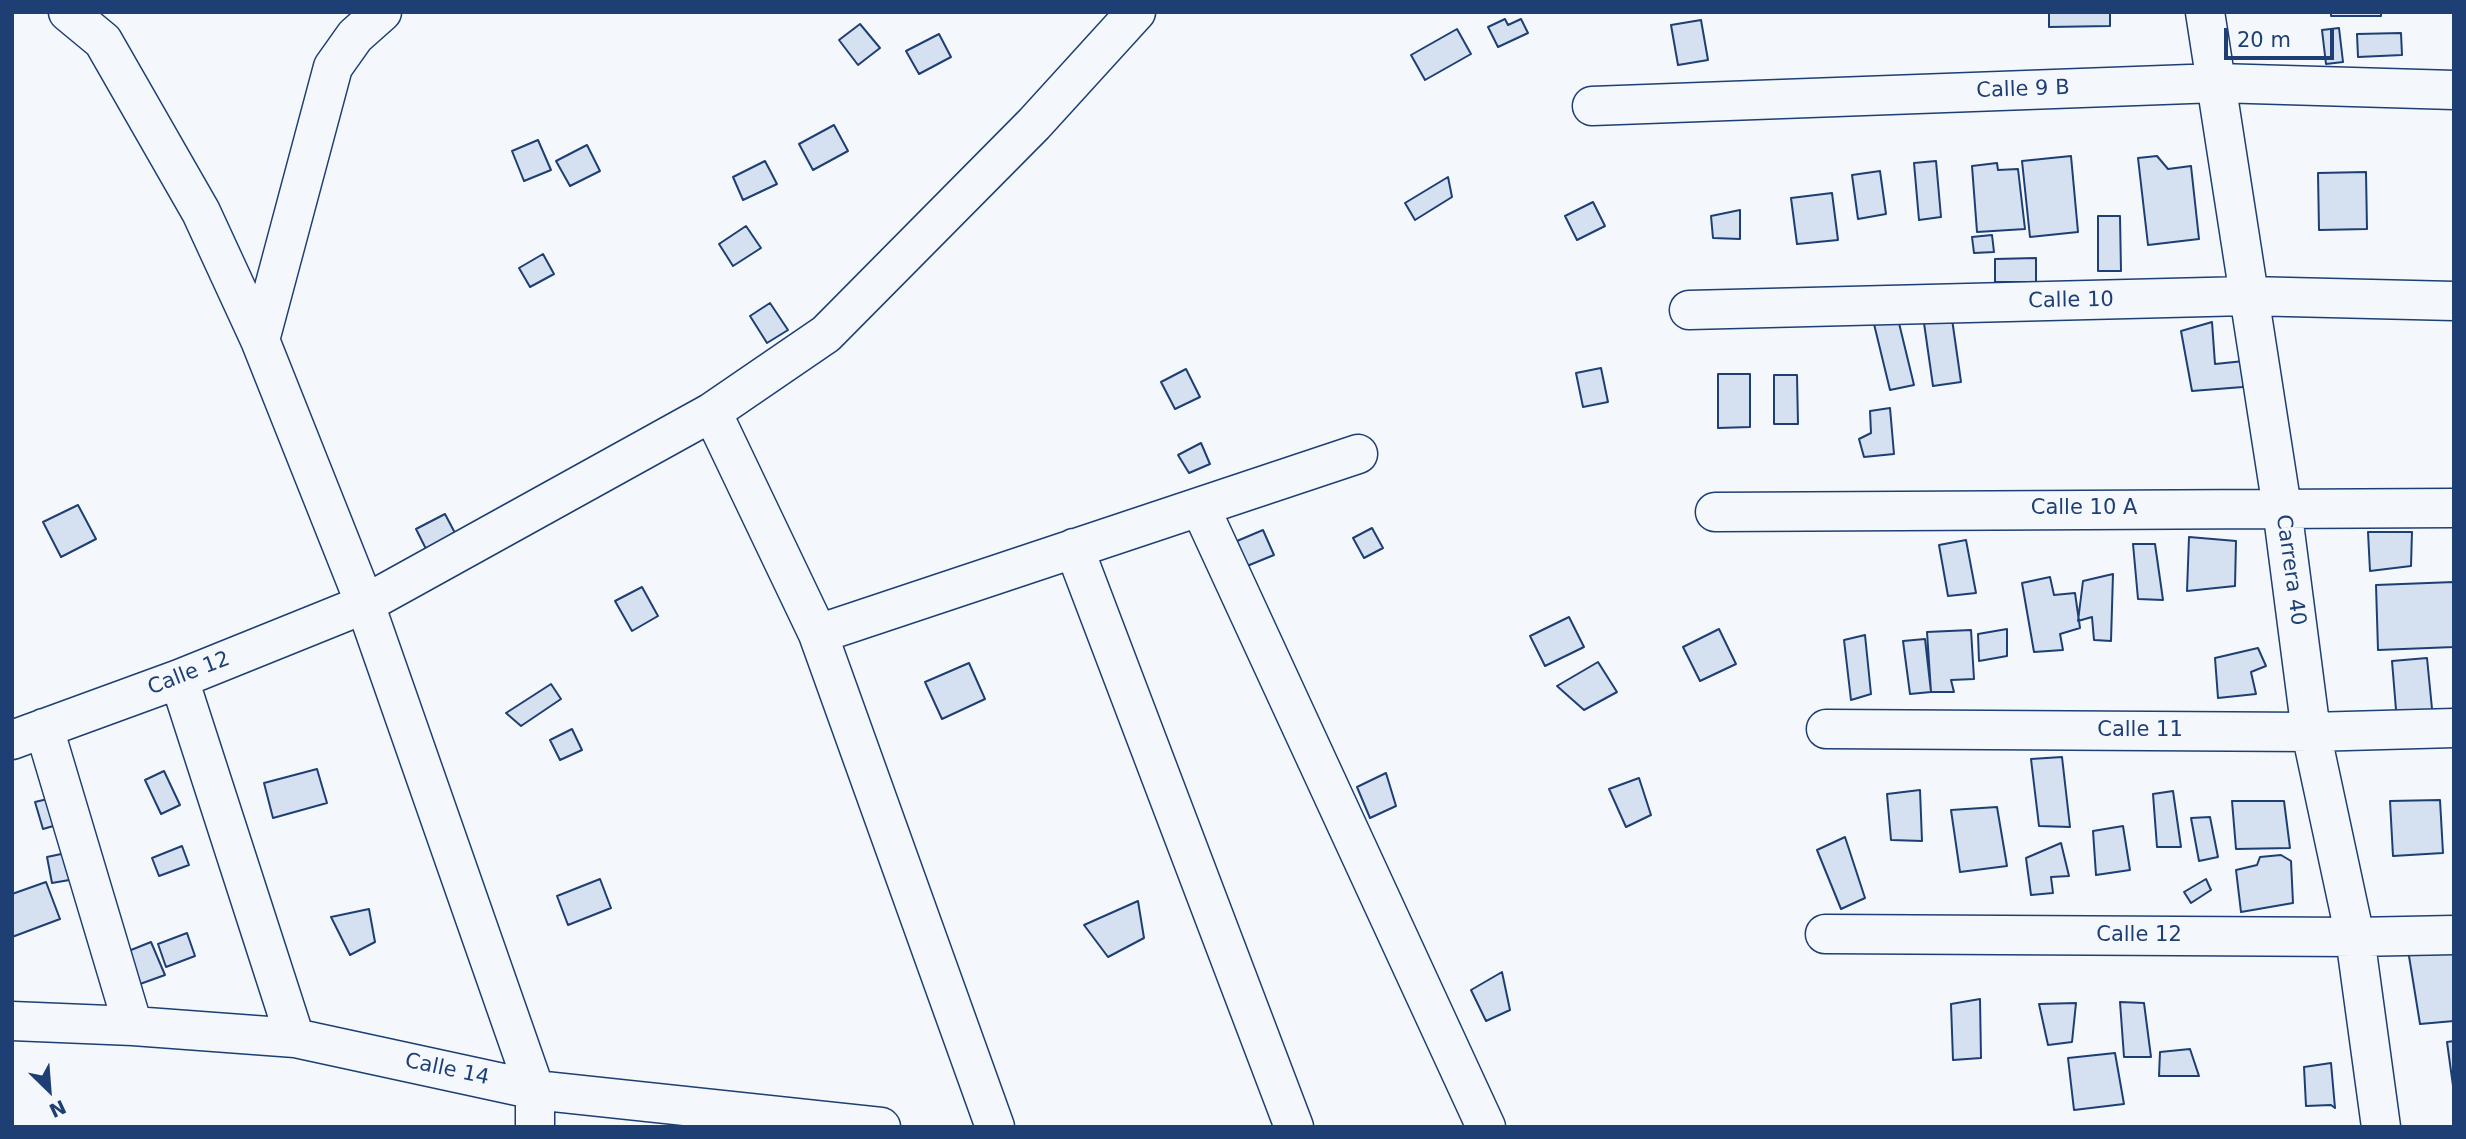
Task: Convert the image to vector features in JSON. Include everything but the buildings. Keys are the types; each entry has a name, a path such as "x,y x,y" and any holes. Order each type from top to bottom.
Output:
{"street":[{"path":"68,12 103,41 201,212 260,340 365,604 535,1110"},
{"path":"260,340 333,67 355,36 382,12"},
{"name":"Calle 12","path":"28,734 179,679 365,604 712,412 826,334 1034,124 1136,12"},
{"name":"Carrera 40","path":"2205,12 2282,508 2311,732 2355,937 2381,1127"},
{"name":"Calle 9 B","path":"1592,106 2217,83 2454,90"},
{"name":"Calle 10","path":"1689,310 2247,296 2454,301"},
{"path":"712,412 818,634 995,1127"},
{"path":"818,634 1358,454"},
{"path":"1200,506 1486,1127"},
{"name":"Calle 10 A","path":"1715,512 2454,508"},
{"path":"1074,548 1294,1127"},
{"path":"179,679 296,1038"},
{"name":"Calle 11","path":"1826,729 2311,732 2454,728"},
{"path":"28,734 133,1026"},
{"name":"Calle 12","path":"1825,934 2355,937 2454,935"},
{"name":"Calle 14","path":"12,1021 133,1026 296,1038 535,1110 881,1127"}]}
